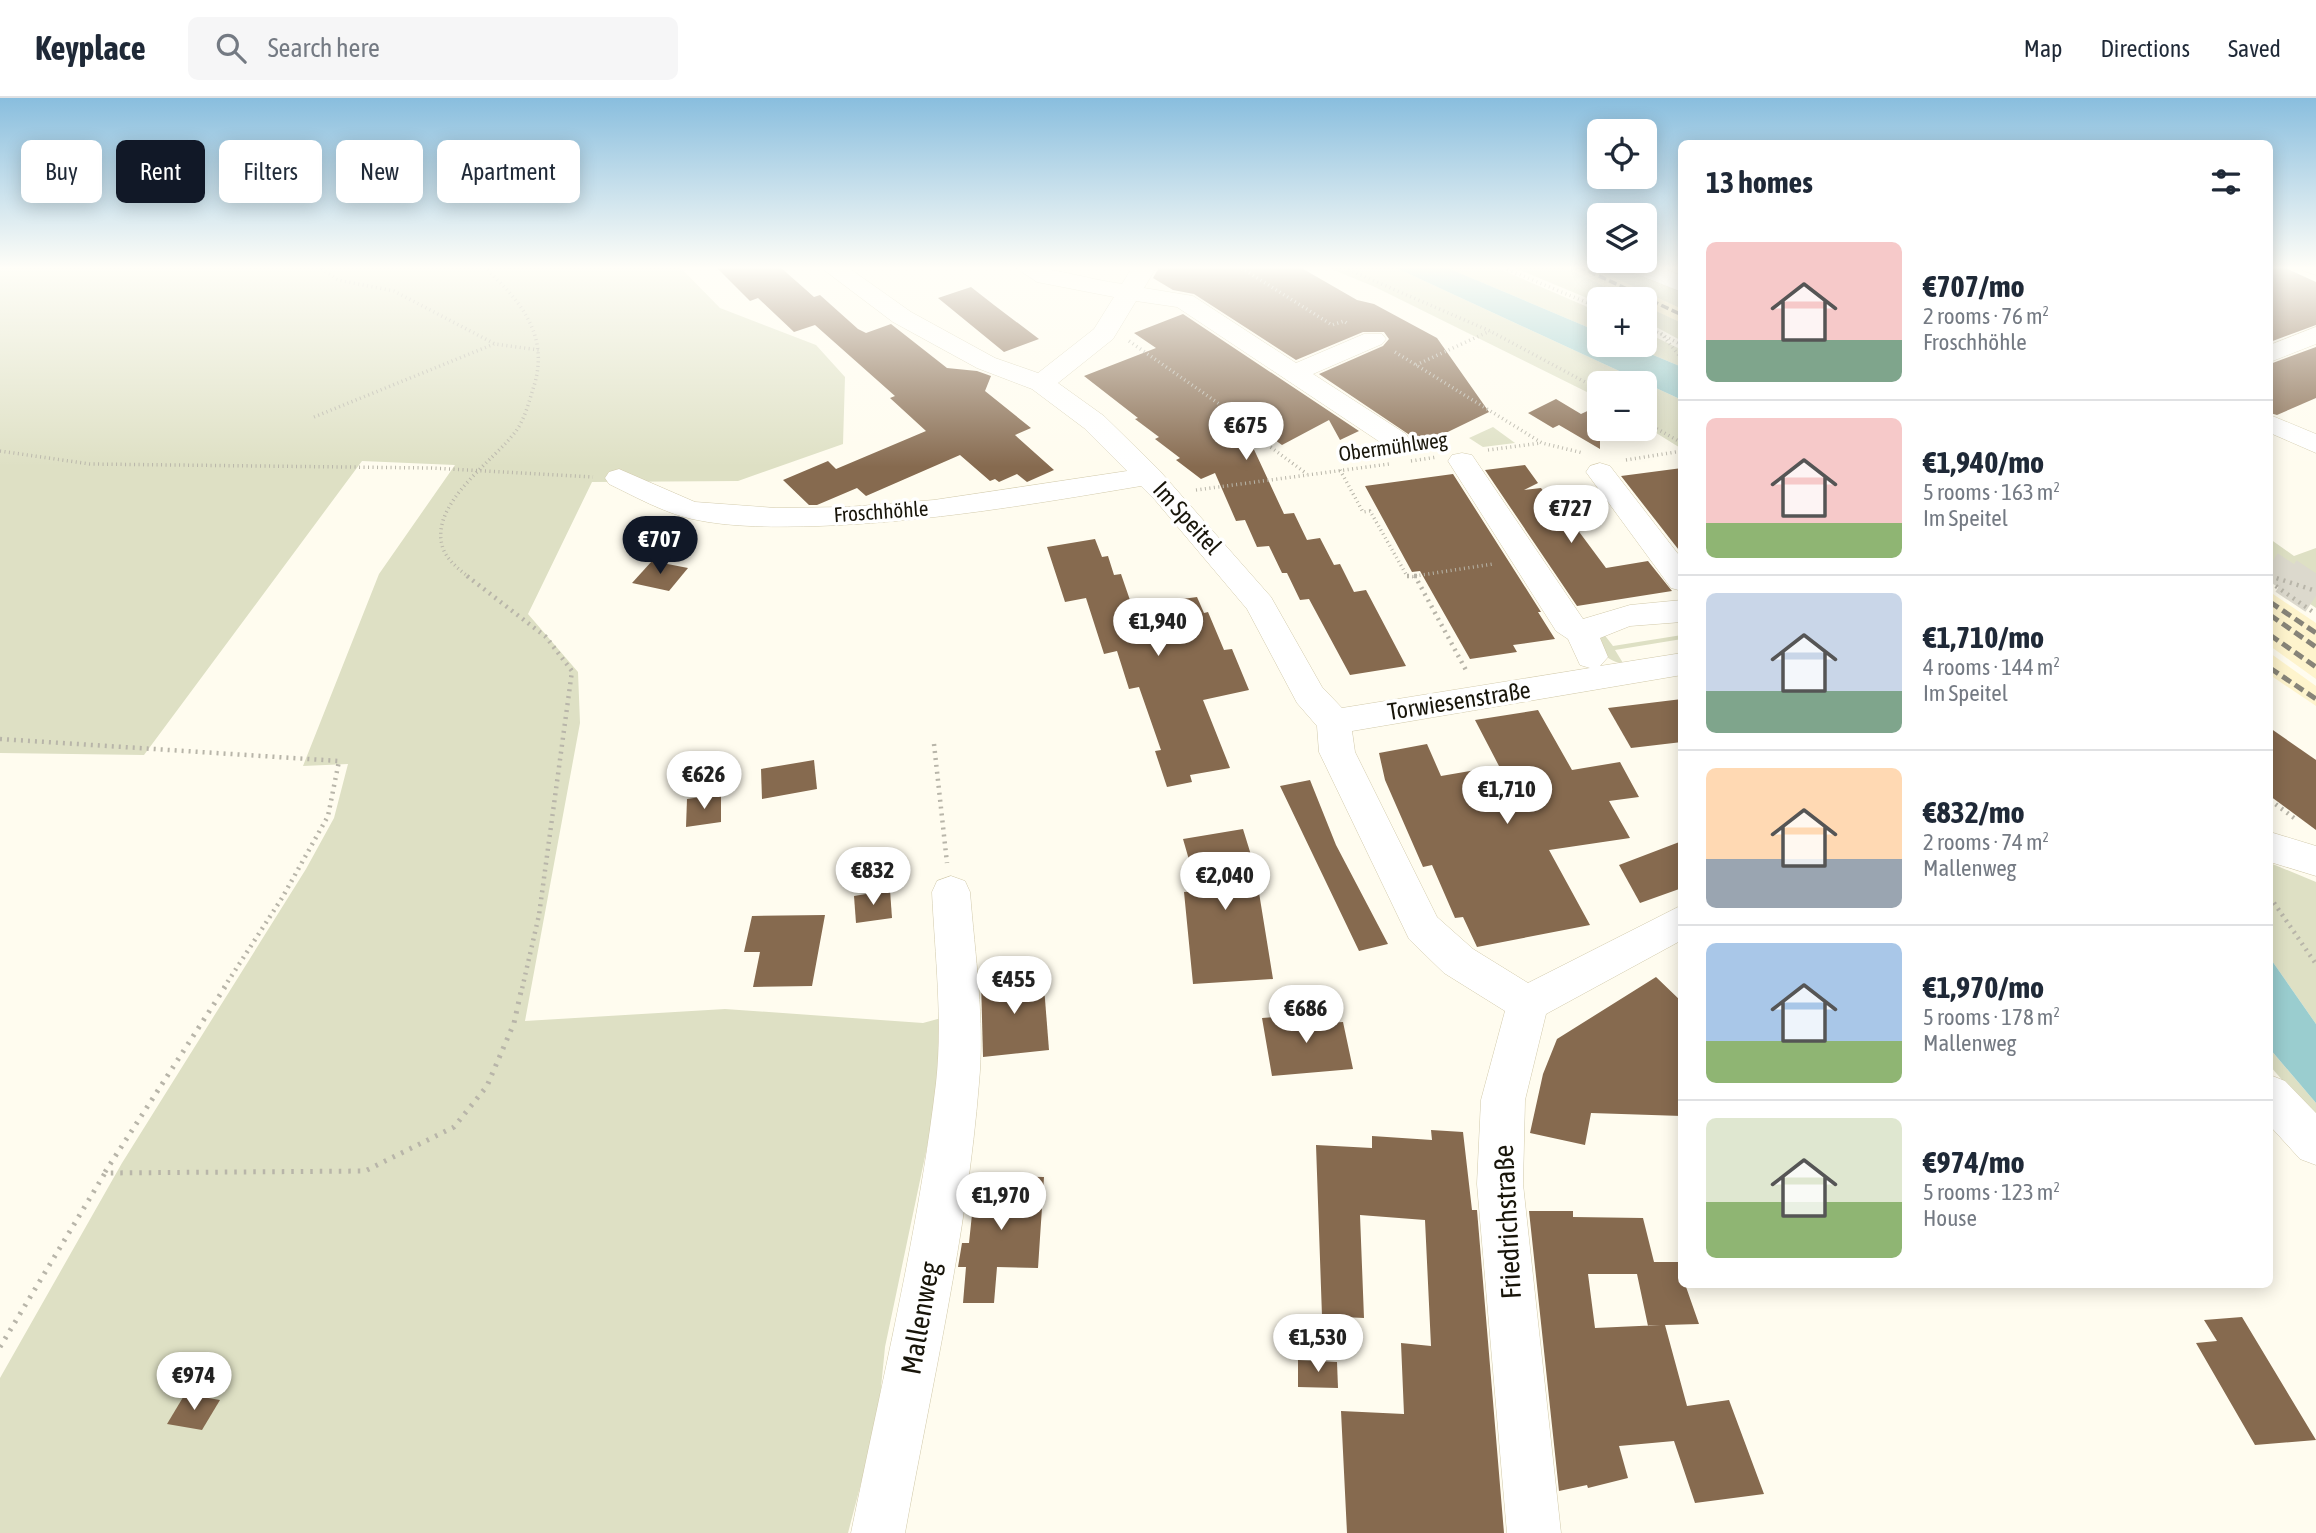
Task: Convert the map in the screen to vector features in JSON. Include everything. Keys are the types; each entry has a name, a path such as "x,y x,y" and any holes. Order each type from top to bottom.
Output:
{"street":[{"name":"Im Speitel","path":"931,333 986,363 1041,383 1094,422 1157,485 1260,604 1309,695 1334,722"},
{"path":"1233,333 1294,373 1399,455"},
{"path":"1041,383 1104,334"},
{"path":"2273,353 2316,335"},
{"path":"1294,373 1373,339"},
{"path":"2273,425 2316,445"},
{"path":"1463,456 1567,623 1583,634 1585,645 1595,660 1594,670 1584,680"},
{"path":"1600,472 1678,576"},
{"name":"Froschhöhle","path":"618,478 688,509 722,515 766,517 855,515 1157,485"},
{"path":"1583,634 1603,622 1678,612"},
{"name":"Torwiesenstraße","path":"1334,722 1678,665"},
{"path":"1334,722 1337,752 1423,928 1443,952 1469,970 1528,1003 1678,923"},
{"path":"2273,847 2311,844"},
{"name":"Mallenweg","path":"878,1533 937,1225 958,1081 958,998 951,892"},
{"name":"Friedrichstraße","path":"1528,1003 1503,1100 1500,1184 1534,1533"},
{"path":"2273,1098 2316,1144"}],"path":[{"path":"474,333 495,344 540,350"},
{"path":"104,1173 365,1171 454,1127 487,1086 514,1023 539,915 572,671 547,638 462,570 442,550 438,532 448,509 517,430 540,374 540,350 534,333"},
{"path":"1416,365 1486,333"},
{"path":"1494,333 1587,383"},
{"path":"1661,333 1678,343"},
{"path":"1661,333 1678,354"},
{"path":"1104,334 1133,342 1236,415 1234,420 1308,474"},
{"path":"314,417 495,344"},
{"path":"1657,429 1678,441"},
{"name":"Obermühlweg","path":"1157,485 1308,474 1340,470 1399,455 1463,456 1542,443"},
{"path":"0,451 9,455 90,464 482,471 618,478"},
{"path":"1340,470 1363,512 1370,511 1407,576 1525,559"},
{"path":"1415,576 1481,697"},
{"path":"2273,577 2316,591"},
{"path":"2273,584 2316,614"},
{"path":"0,738 339,761 328,816 282,898 104,1173 0,1347"},
{"path":"934,744 951,892"},
{"path":"2273,803 2311,844"},
{"path":"2273,901 2316,964"}],"shaded area":[{"path":"2273,594 2316,623 2316,679 2273,648"},
{"path":"2273,655 2316,686 2316,706 2273,677"}],"green space":[{"path":"0,333 785,333 816,345 845,377 843,444 738,481 592,482 528,614 578,672 580,723 525,1021 725,1009 923,1023 945,1017 947,1052 885,1347 878,1418 848,1533 0,1533 0,1378 122,1163 306,869 334,818 348,764 303,766 379,574 455,465 362,461 144,755 0,753"},
{"path":"1468,333 1537,333 1619,371 1587,371 1587,392"},
{"path":"1667,333 1678,333 1678,339"},
{"path":"1657,338 1678,348 1678,365 1657,357"},
{"path":"1657,388 1678,398 1678,447 1657,433"},
{"path":"1493,427 1515,443 1483,447 1469,438"},
{"path":"2273,541 2294,556 2316,548 2316,608 2273,579"},
{"path":"1603,633 1613,646 1678,636 1678,640 1615,650 1623,663 1610,659 1603,653 1597,641"},
{"path":"2273,864 2316,882 2316,1024 2273,962"},
{"path":"2273,1053 2316,1103 2316,1119 2273,1069"}],"water":[{"path":"1537,333 1587,333 1587,356"},
{"path":"1589,357 1657,357 1678,365 1678,398 1657,388 1657,371 1619,371"},
{"path":"2273,962 2316,1024 2316,1103 2273,1053"}],"building":[{"path":"824,333 902,333 947,368 977,371 991,376 985,391 1031,428 1015,435 1054,470 1027,482 1017,474 999,482 995,479 990,481 960,455 866,496 857,488 817,505 809,505 783,480 828,461 836,469 926,431 890,398 895,396"},
{"path":"981,333 1031,333 1039,339 1004,352"},
{"path":"1134,333 1212,333 1359,431 1340,440 1329,420 1282,445 1237,413 1284,514 1294,513 1307,540 1320,538 1334,565 1340,564 1354,592 1366,590 1406,666 1350,675 1309,599 1300,600 1287,573 1282,573 1269,546 1257,547 1245,520 1236,521 1215,473 1201,479 1176,460 1180,458 1155,439 1159,437 1135,419 1138,418 1084,376 1156,348"},
{"path":"1254,333 1361,333 1296,360"},
{"path":"1385,333 1428,333 1437,338 1489,412 1423,444 1319,374 1383,346 1389,339"},
{"path":"2273,333 2294,333 2273,341"},
{"path":"2316,347 2316,398 2277,415 2273,414 2273,363"},
{"path":"1556,399 1581,414 1587,411 1587,441 1600,441 1600,449 1559,425 1553,428 1528,413"},
{"path":"1525,465 1538,483 1524,490 1541,488 1549,499 1554,498 1606,568 1648,561 1672,591 1577,606 1485,470"},
{"path":"1678,469 1678,549 1621,476"},
{"path":"1453,474 1541,612 1538,612 1555,639 1513,645 1517,652 1470,659 1420,571 1412,572 1365,486"},
{"path":"1095,539 1102,557 1108,556 1114,575 1121,574 1132,606 1197,597 1204,613 1208,612 1224,650 1232,649 1249,690 1203,700 1230,768 1190,775 1192,782 1167,787 1155,751 1161,750 1139,687 1129,689 1117,651 1104,654 1086,598 1065,602 1047,547"},
{"path":"652,561 688,568 669,591 632,583"},
{"path":"1678,699 1678,742 1631,748 1608,708"},
{"path":"1538,710 1572,770 1620,762 1639,797 1609,801 1630,838 1549,850 1590,925 1477,947 1463,917 1455,918 1432,865 1423,867 1385,780 1379,753 1427,744 1441,776 1499,766 1475,720"},
{"path":"2273,730 2316,760 2316,830 2273,798"},
{"path":"814,760 817,789 762,799 761,769"},
{"path":"1310,780 1336,845 1388,944 1359,951 1280,786"},
{"path":"721,794 721,822 686,827 687,799"},
{"path":"1243,829 1255,868 1273,979 1193,984 1184,892 1198,891 1183,839"},
{"path":"1678,843 1678,889 1640,903 1619,865"},
{"path":"890,890 892,918 856,923 854,896"},
{"path":"825,915 812,986 753,987 760,952 744,952 752,916"},
{"path":"1043,974 1049,1050 983,1057 981,980"},
{"path":"1656,977 1678,998 1678,1116 1591,1113 1585,1145 1530,1133 1543,1074 1557,1039"},
{"path":"1324,1014 1326,1023 1343,1022 1353,1069 1272,1076 1262,1018"},
{"path":"1431,1130 1463,1132 1472,1210 1477,1210 1504,1533 1347,1533 1341,1411 1404,1414 1401,1343 1431,1346 1425,1220 1360,1215 1364,1318 1322,1316 1316,1145 1372,1148 1372,1136 1432,1140"},
{"path":"976,1176 1044,1177 1038,1268 997,1267 994,1303 963,1303 966,1267 958,1267 962,1243 969,1243"},
{"path":"1529,1211 1573,1211 1573,1217 1643,1218 1654,1262 1678,1262 1678,1288 1686,1288 1699,1324 1665,1325 1687,1406 1729,1400 1764,1494 1695,1503 1674,1441 1619,1446 1628,1478 1588,1488 1587,1485 1559,1491","holes":["1588,1274 1637,1274 1648,1326 1595,1328"]},
{"path":"2242,1317 2316,1440 2255,1445 2196,1343 2217,1341 2204,1320"},
{"path":"1298,1360 1337,1362 1338,1388 1298,1387"},
{"path":"185,1394 220,1400 202,1430 167,1424"}],"tunnel":[{"path":"2273,567 2288,577"},
{"path":"2286,576 2316,596"}],"railway":[{"path":"2273,604 2316,633"},
{"path":"2273,617 2316,647"},
{"path":"2273,637 2316,667"},
{"path":"2273,670 2316,699"}]}
